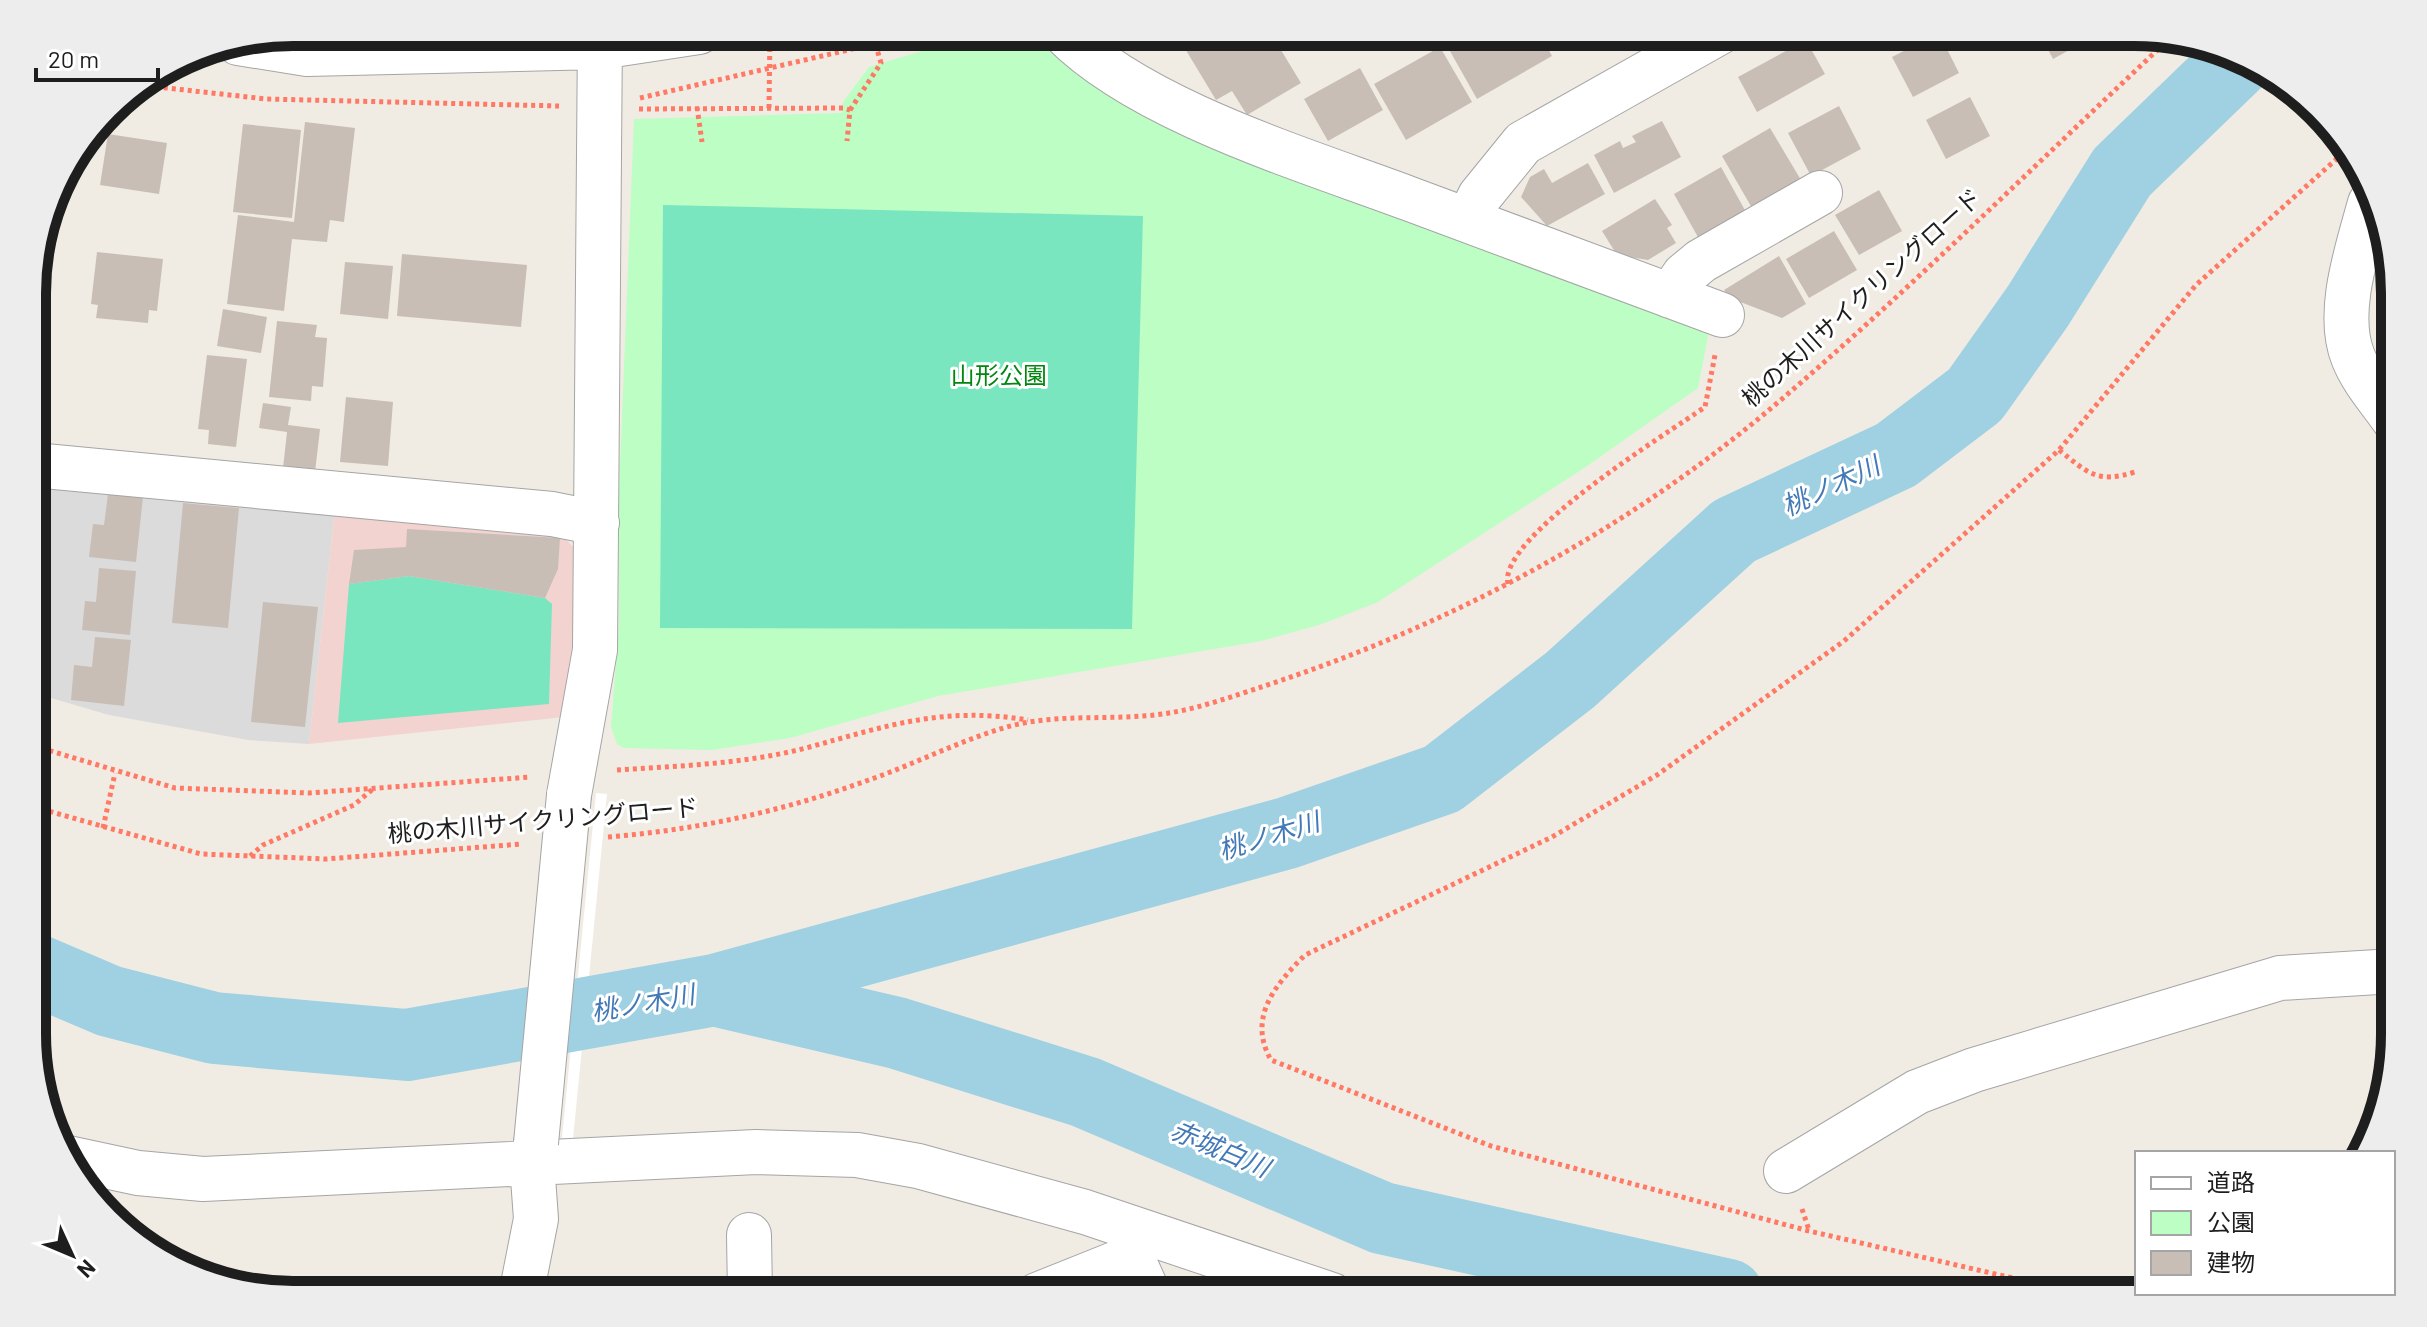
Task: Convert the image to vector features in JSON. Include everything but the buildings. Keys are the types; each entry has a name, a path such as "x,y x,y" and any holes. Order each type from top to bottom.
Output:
{"street":[{"path":"1468,220 1480,196 1523,143 1695,46"},
{"path":"269,48 307,54 456,47"},
{"path":"524,1281 536,1219 534,1154 571,784 595,650 600,47"},
{"path":"1083,47 1122,76 1207,122 1722,315"},
{"path":"1670,296 1684,275 1701,261 1820,193"},
{"path":"2368,214 2348,304 2347,335 2361,374 2380,400"},
{"path":"46,466 552,514 597,523"},
{"path":"1786,1171 1917,1092 1974,1070 2280,978 2380,972"},
{"path":"81,1161 138,1173 203,1179 487,1163 534,1154 756,1152 857,1155 989,1184 1142,1262 1248,1280"},
{"path":"749,1235 750,1281"},
{"path":"1083,1281 1142,1262"}],"path":[{"path":"769,108 770,47"},
{"path":"630,105 654,94 873,47"},
{"path":"847,141 850,110 881,63 876,47"},
{"name":"桃の木川サイクリングロード","path":"606,837 668,832 764,813 862,783 1002,728 1033,720 1169,713 1253,689 1431,620 1508,584 1627,513 1788,394 2160,48"},
{"path":"158,87 266,99 565,107"},
{"path":"697,107 702,142"},
{"path":"638,109 850,110"},
{"path":"2022,1280 1809,1231 1491,1146 1271,1060 1261,1032 1264,1007 1272,991 1305,955 1488,871 1552,837 1657,775 1844,641 2059,450 2196,285 2339,157"},
{"path":"1508,584 1508,567 1539,528 1564,506 1705,407 1722,315"},
{"path":"2059,450 2093,476 2106,479 2135,472"},
{"path":"46,750 115,773 175,788 249,793 571,784 763,756 905,720 984,713 1033,720"},
{"path":"103,828 115,773"},
{"path":"250,857 263,845 354,805 375,788"},
{"name":"桃の木川サイクリングロード","path":"46,811 201,854 326,859 528,843"}],"shaded area":[{"path":"46,480 335,509 309,744 248,740 109,715 46,697"},
{"path":"335,509 561,533 577,552 573,645 564,717 309,744"}],"green space":[{"name":"山形公園","path":"936,47 1053,47 1089,74 1709,331 1698,388 1587,466 1378,602 1322,624 1261,641 938,696 790,738 712,750 624,748 617,744 611,727 619,625 619,492 634,119 842,113 843,102 869,67"},
{"path":"663,205 1143,216 1132,629 660,628"},
{"path":"409,576 545,598 552,604 549,704 338,723 349,584"}],"pier":[{"path":"596,793 607,794 573,1139 562,1138"}],"waterway":[{"name":"桃ノ木川","path":"46,974 109,1001 214,1028 407,1045 715,990 1287,833 1442,779 1570,680 1734,531 1896,455 1975,395 2038,306 2122,172 2232,66"},
{"name":"赤城白川","path":"722,992 897,1033 1085,1092 1382,1218 1662,1280"}]}
